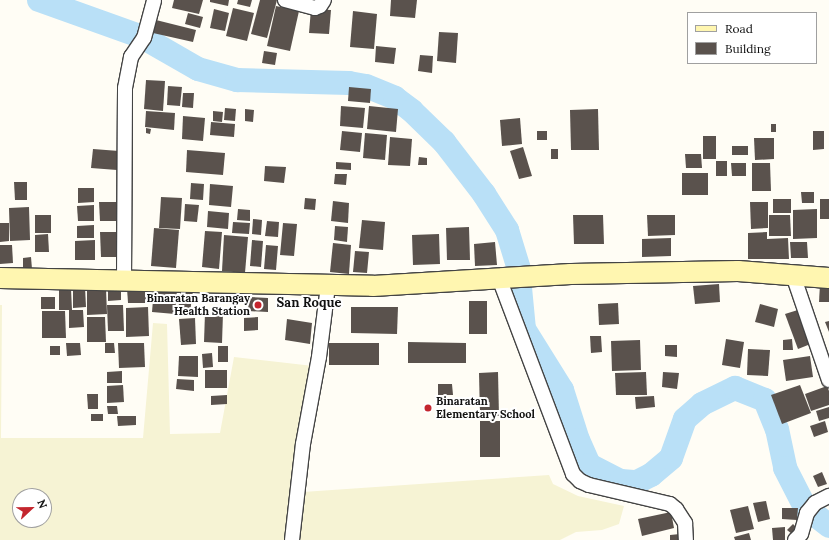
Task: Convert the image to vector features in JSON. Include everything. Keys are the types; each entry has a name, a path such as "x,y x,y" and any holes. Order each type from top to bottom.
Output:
{"main road":[{"path":"0,278 328,286 373,286 514,277 738,272 829,278"}],"street":[{"path":"124,281 125,88 131,57 144,38 154,0"},
{"path":"285,0 315,8 320,6 324,0"},
{"path":"793,275 829,380"},
{"path":"514,277 573,474 580,481 589,485 670,504 676,509 685,523 686,540"},
{"path":"292,540 302,444 319,356 328,286"},
{"path":"795,540 801,534 811,508 829,496"}],"shaded area":[{"path":"0,305 2,305 1,438 143,438 153,323 167,324 170,434 220,433 234,357 322,367 303,492 549,475 553,484 578,496 624,506 619,524 602,530 576,532 560,540 0,540"}],"building":[{"path":"174,0 203,0 199,14 172,8"},
{"path":"210,0 229,0 228,6 210,2"},
{"path":"238,0 252,0 250,7 237,4"},
{"path":"260,0 277,0 267,38 251,34"},
{"path":"391,0 417,0 415,18 390,16"},
{"path":"276,6 299,11 290,51 267,46"},
{"path":"233,8 254,13 247,41 226,36"},
{"path":"214,9 229,13 225,31 210,28"},
{"path":"311,9 331,10 329,34 309,33"},
{"path":"353,11 377,14 374,49 350,47"},
{"path":"188,13 203,17 200,28 185,24"},
{"path":"156,20 196,30 193,42 153,33"},
{"path":"439,32 458,33 456,63 437,61"},
{"path":"376,46 396,48 394,64 375,62"},
{"path":"264,51 277,53 275,65 262,63"},
{"path":"420,55 433,56 432,73 418,71"},
{"path":"146,80 165,81 163,111 144,109"},
{"path":"168,86 182,87 180,106 167,105"},
{"path":"349,87 371,89 370,103 348,101"},
{"path":"183,93 194,93 193,108 182,107"},
{"path":"341,106 365,108 363,128 340,126"},
{"path":"369,106 398,109 396,132 367,129"},
{"path":"225,108 236,109 235,121 224,120"},
{"path":"245,109 254,110 253,122 245,121"},
{"path":"598,109 599,150 571,150 570,110"},
{"path":"146,111 175,113 174,130 145,127"},
{"path":"213,111 223,112 222,122 213,121"},
{"path":"183,116 205,118 203,141 182,139"},
{"path":"520,118 522,144 502,146 500,120"},
{"path":"211,122 235,124 234,137 210,135"},
{"path":"771,124 776,124 776,132 771,132"},
{"path":"146,128 151,129 150,134 146,133"},
{"path":"342,131 362,133 360,152 340,150"},
{"path":"537,131 547,131 547,140 537,140"},
{"path":"813,131 824,131 824,149 813,150"},
{"path":"365,133 387,135 385,160 363,158"},
{"path":"703,136 716,136 716,159 703,159"},
{"path":"390,137 412,139 410,166 388,165"},
{"path":"754,138 774,138 774,159 755,160"},
{"path":"732,146 748,146 748,155 732,155"},
{"path":"523,147 532,176 519,179 510,151"},
{"path":"93,149 119,151 117,170 91,168"},
{"path":"551,149 558,149 558,159 551,159"},
{"path":"187,150 225,153 223,175 186,172"},
{"path":"685,154 701,154 702,168 686,168"},
{"path":"419,157 427,158 427,165 418,165"},
{"path":"716,161 727,161 727,176 716,176"},
{"path":"336,162 351,163 351,170 336,169"},
{"path":"731,163 746,163 746,176 732,176"},
{"path":"752,163 770,163 771,191 752,191"},
{"path":"265,166 286,167 284,183 264,181"},
{"path":"682,173 708,173 708,195 682,195"},
{"path":"335,174 347,174 346,185 334,184"},
{"path":"14,182 27,182 27,200 15,200"},
{"path":"191,183 204,184 203,200 190,199"},
{"path":"210,184 233,186 231,207 209,205"},
{"path":"78,188 94,188 94,202 78,203"},
{"path":"801,192 814,192 814,203 802,203"},
{"path":"161,197 182,198 180,229 159,228"},
{"path":"305,198 316,199 315,210 304,209"},
{"path":"773,199 791,199 791,213 773,213"},
{"path":"820,199 829,199 829,219 820,219"},
{"path":"333,201 349,203 348,223 331,221"},
{"path":"99,202 117,202 117,221 100,221"},
{"path":"750,202 768,202 768,228 751,229"},
{"path":"185,204 199,205 197,222 184,221"},
{"path":"94,205 94,221 78,221 77,206"},
{"path":"29,207 30,240 10,241 9,208"},
{"path":"238,209 250,210 250,221 237,220"},
{"path":"817,209 817,238 793,239 793,210"},
{"path":"208,211 229,213 228,229 207,227"},
{"path":"35,215 51,215 51,233 35,233"},
{"path":"573,215 603,215 604,244 574,244"},
{"path":"647,215 675,215 675,235 648,236"},
{"path":"769,215 790,215 791,236 769,236"},
{"path":"253,219 262,220 261,235 252,234"},
{"path":"362,220 385,222 383,250 359,248"},
{"path":"267,221 279,222 278,237 265,236"},
{"path":"233,222 250,223 249,234 232,233"},
{"path":"0,223 9,223 9,241 0,242"},
{"path":"283,223 297,224 294,256 280,255"},
{"path":"94,225 94,238 77,238 77,226"},
{"path":"335,226 348,227 347,242 334,240"},
{"path":"469,227 470,260 447,260 446,228"},
{"path":"154,228 179,230 176,268 151,266"},
{"path":"205,231 222,232 219,269 202,267"},
{"path":"100,232 120,232 121,257 101,257"},
{"path":"767,232 767,239 788,238 789,259 748,259 748,233"},
{"path":"48,234 49,252 35,252 35,235"},
{"path":"439,234 440,264 413,265 412,235"},
{"path":"224,235 248,237 245,273 222,271"},
{"path":"671,238 671,256 642,257 642,239"},
{"path":"95,240 95,260 75,260 75,241"},
{"path":"252,240 263,241 261,267 250,266"},
{"path":"495,242 497,265 475,266 474,244"},
{"path":"790,242 807,242 808,258 791,258"},
{"path":"333,243 351,245 349,274 330,272"},
{"path":"0,245 12,245 13,263 0,264"},
{"path":"266,245 278,246 276,270 264,269"},
{"path":"355,251 369,252 367,273 353,272"},
{"path":"31,257 32,269 23,269 23,258"},
{"path":"719,284 720,302 695,304 693,286"},
{"path":"820,284 829,285 829,302 819,302"},
{"path":"121,285 121,300 108,301 108,286"},
{"path":"73,287 85,287 86,307 73,308"},
{"path":"151,287 151,303 128,303 127,288"},
{"path":"154,288 177,290 175,314 152,312"},
{"path":"59,289 71,289 72,310 83,310 84,327 69,328 69,310 59,310"},
{"path":"106,289 107,314 87,315 87,290"},
{"path":"181,290 193,291 190,312 178,310"},
{"path":"41,297 55,297 55,309 41,309"},
{"name":"Binaratan Barangay Health Station","path":"249,297 268,298 268,312 248,311"},
{"path":"469,301 487,301 487,334 469,334"},
{"path":"618,303 619,324 599,325 598,304"},
{"path":"760,304 778,309 774,327 755,322"},
{"path":"107,305 123,305 124,331 108,331"},
{"path":"148,307 149,336 126,337 126,308"},
{"path":"351,307 398,307 397,334 351,333"},
{"path":"801,309 813,343 798,349 785,314"},
{"path":"42,311 65,311 66,338 42,338"},
{"path":"205,313 223,313 222,343 204,342"},
{"path":"87,317 105,317 106,342 87,342"},
{"path":"258,317 258,330 244,331 244,318"},
{"path":"195,318 196,344 181,345 179,319"},
{"path":"287,319 312,323 310,344 285,340"},
{"path":"829,321 829,332 825,322"},
{"path":"590,336 601,336 602,352 591,353"},
{"path":"726,339 744,342 740,368 722,365"},
{"path":"792,339 793,350 783,350 783,340"},
{"path":"640,340 641,370 612,371 611,341"},
{"path":"408,342 466,343 466,363 408,363"},
{"path":"66,343 80,343 81,355 67,356"},
{"path":"105,343 114,343 115,353 105,353"},
{"path":"118,343 144,343 145,367 119,368"},
{"path":"329,343 379,343 379,365 329,365"},
{"path":"665,345 677,345 677,357 665,356"},
{"path":"50,346 60,346 60,355 50,355"},
{"path":"218,346 228,346 228,362 218,362"},
{"path":"748,349 770,350 768,376 747,375"},
{"path":"212,353 213,367 203,368 202,354"},
{"path":"179,356 198,356 198,377 178,376"},
{"path":"810,356 813,377 786,381 783,360"},
{"path":"205,370 227,370 227,388 205,388"},
{"path":"122,371 122,383 107,383 107,372"},
{"path":"498,372 499,416 480,416 479,373"},
{"path":"646,372 647,395 616,395 615,373"},
{"path":"663,372 679,373 677,389 662,387"},
{"path":"177,379 194,380 194,391 176,389"},
{"path":"438,384 452,384 453,395 438,395"},
{"path":"123,385 124,402 107,403 107,386"},
{"path":"800,385 811,413 782,424 771,395"},
{"path":"827,386 829,391 829,405 811,411 805,394"},
{"path":"87,394 98,394 98,409 88,409"},
{"path":"227,395 227,404 211,405 211,396"},
{"path":"654,396 655,407 636,409 635,397"},
{"path":"107,406 117,406 118,414 108,414"},
{"path":"829,407 829,418 819,421 816,411"},
{"path":"91,414 103,414 103,421 91,421"},
{"path":"117,416 136,416 136,425 118,426"},
{"path":"480,421 500,421 500,457 480,457"},
{"path":"825,421 828,432 814,437 810,426"},
{"path":"822,472 827,484 818,487 813,476"},
{"path":"766,501 770,519 758,522 753,503"},
{"path":"748,506 754,529 736,533 730,510"},
{"path":"782,508 798,508 797,520 782,519"},
{"path":"671,512 674,528 642,536 638,519"},
{"path":"793,524 797,528 792,534 787,530"},
{"path":"785,527 785,540 773,540 772,528"},
{"path":"749,533 751,540 735,540 734,537"},
{"path":"680,534 681,540 670,540 670,535"}],"waterway":[{"path":"39,0 137,35"},
{"path":"144,38 198,69 237,80 349,83 366,86 395,98 412,111 444,142 484,194 507,230 518,267 524,329 562,390 578,440 589,465 621,481 637,482 651,475 671,458 685,419 702,404 735,388 765,400 777,429 785,468 805,507 829,526"}],"place":[{"name":"Binaratan Barangay Health Station","path":"258,305"},
{"name":"Binaratan Elementary School","path":"428,408"}],"district":[{"name":"San Roque","path":"309,303"}]}
